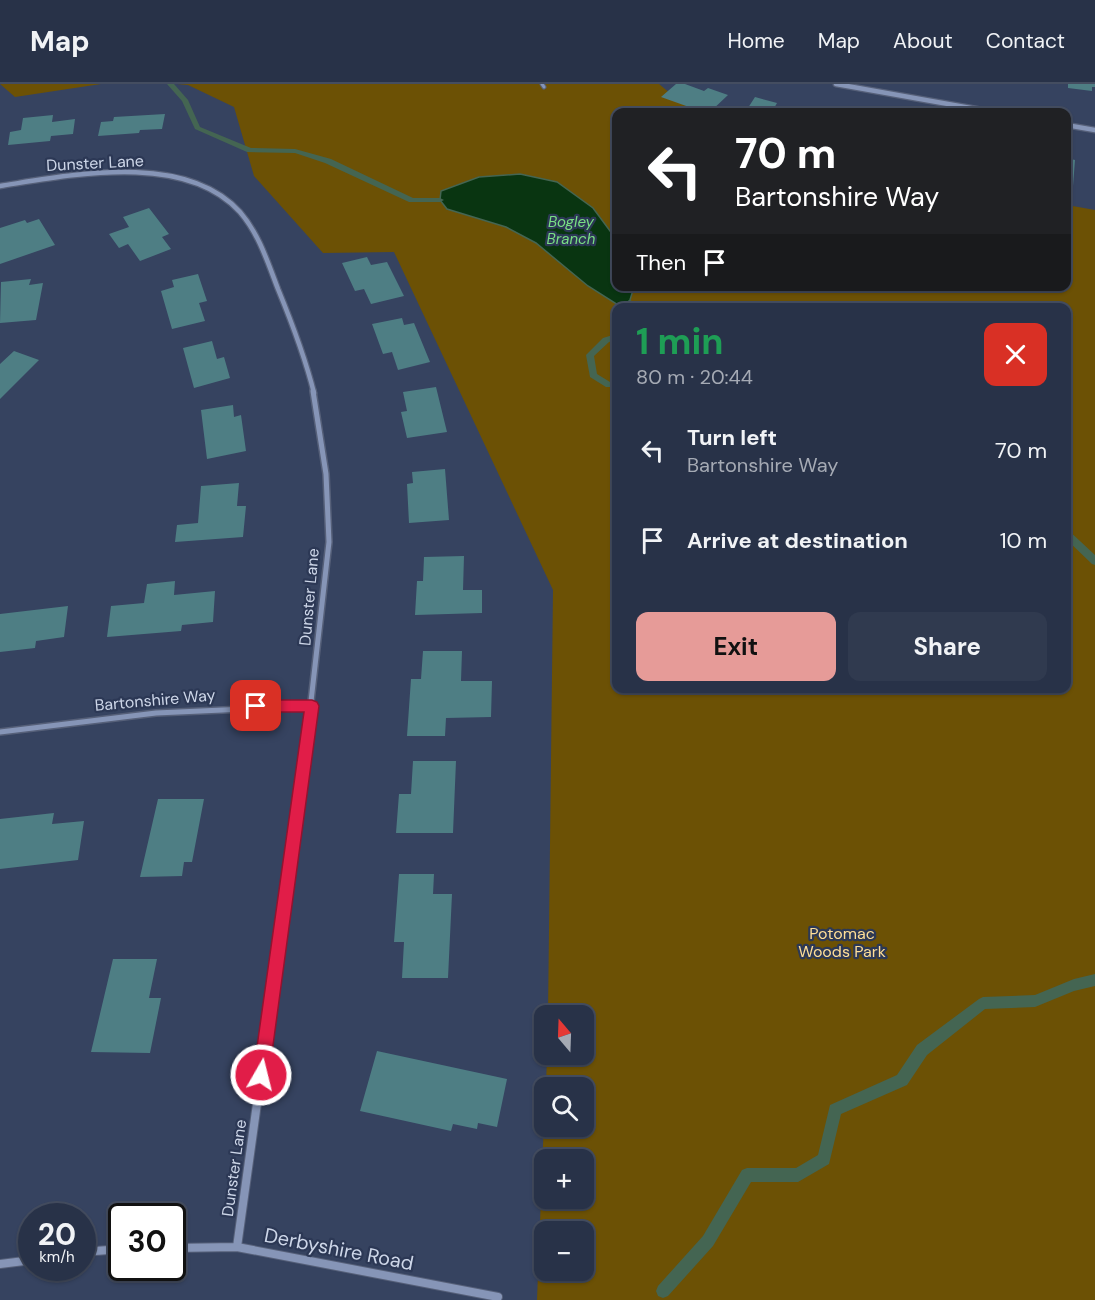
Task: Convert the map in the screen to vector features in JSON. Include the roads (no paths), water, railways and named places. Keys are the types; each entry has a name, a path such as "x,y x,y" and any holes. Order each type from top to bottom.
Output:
{"street":[{"path":"836,84 971,108"},
{"path":"1071,126 1095,130"},
{"name":"Dunster Lane","path":"0,186 102,173 148,173 201,185 219,195 237,208 249,222 292,322 308,367 323,447 329,531 312,706 237,1247"},
{"name":"Bartonshire Way","path":"0,732 168,711 256,706 312,706"},
{"name":"Derbyshire Road","path":"186,1248 237,1247 498,1297"},
{"path":"0,1264 18,1262"}],"water":[{"name":"Bogley Branch","path":"520,174 557,182 593,208 612,234 612,291 633,291 629,303 615,303 588,286 536,243 506,227 447,209 440,200 441,191 479,177"}],"waterway":[{"name":"Bogley Branch","path":"170,84 185,100 197,128 250,150 295,151 328,161 412,200 440,200"},
{"name":"Bogley Branch","path":"612,338 606,340 590,355 593,375 612,385"},
{"name":"Bogley Branch","path":"1071,537 1095,561"},
{"path":"663,1291 708,1241 747,1175 798,1175 824,1159 835,1110 902,1080 922,1050 983,1003 1035,1001 1074,985 1095,980"}],"park label":[{"name":"Potomac Woods Park","path":"842,942"}]}
